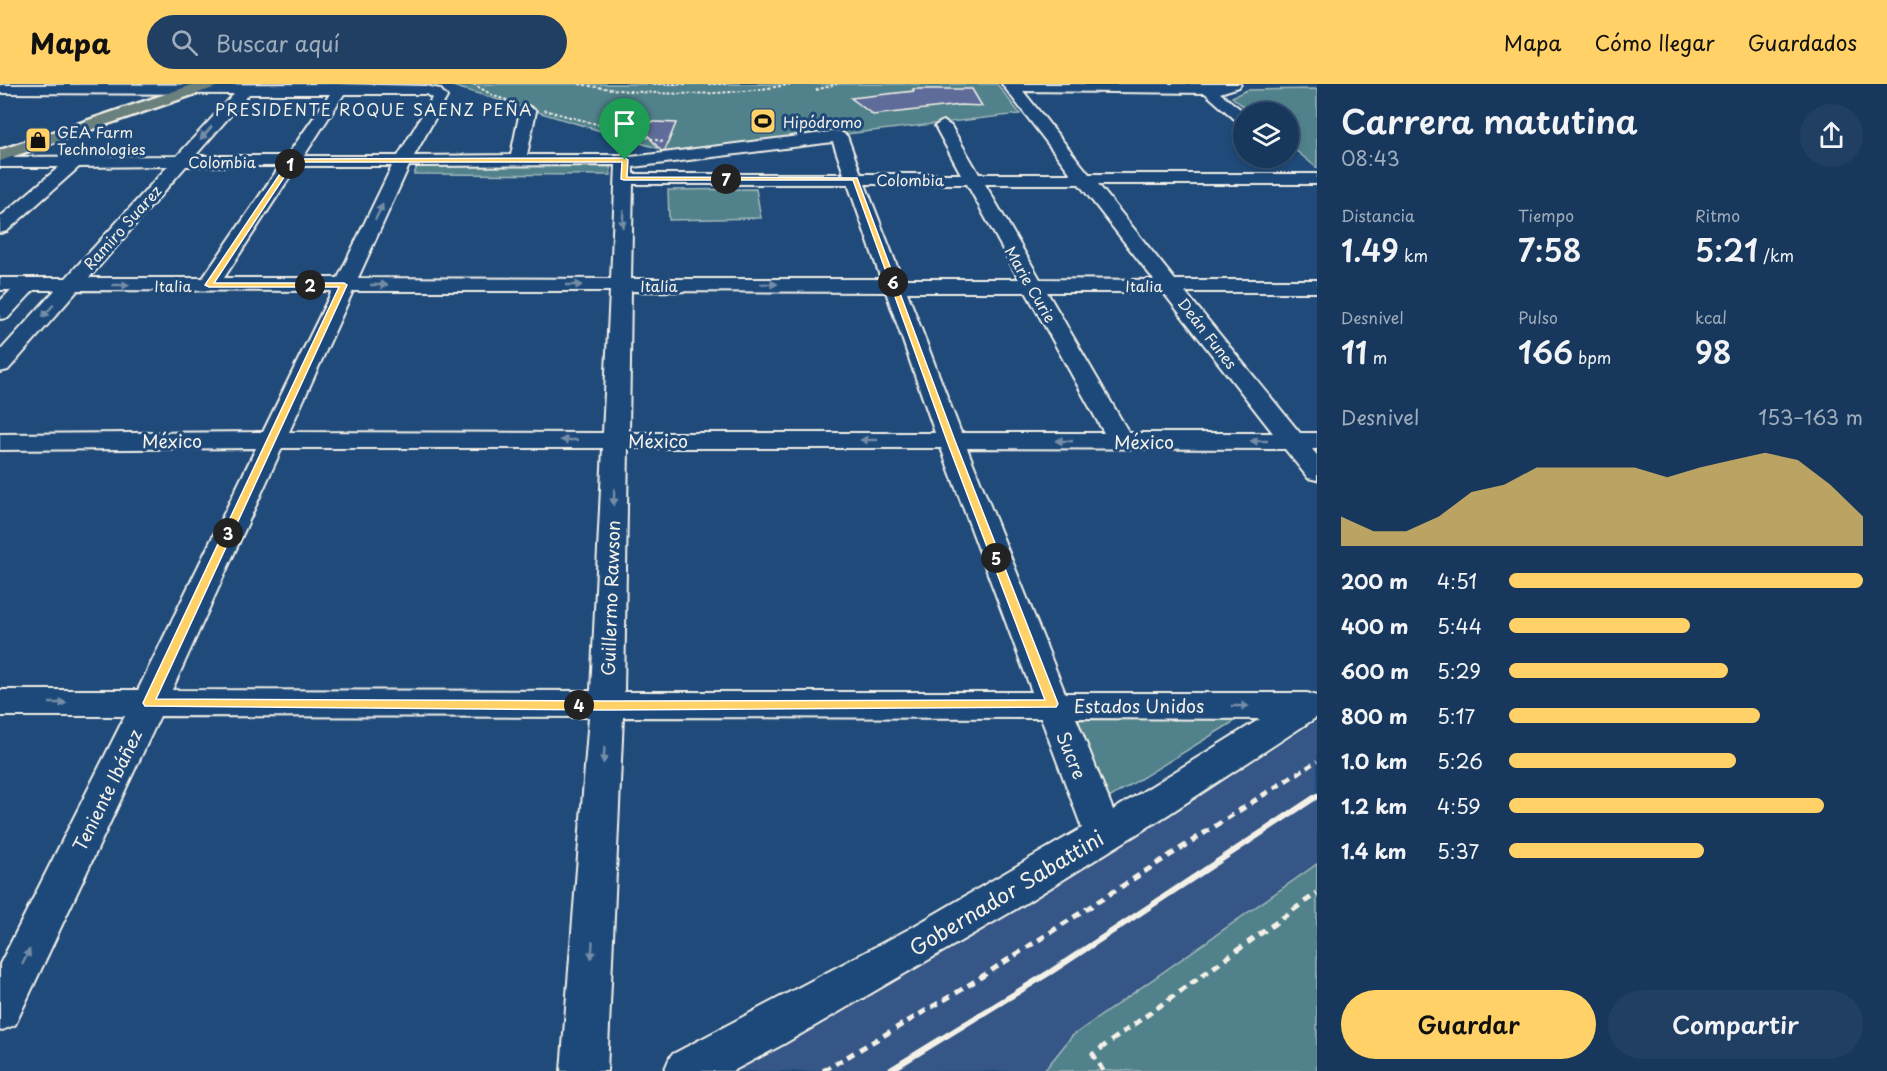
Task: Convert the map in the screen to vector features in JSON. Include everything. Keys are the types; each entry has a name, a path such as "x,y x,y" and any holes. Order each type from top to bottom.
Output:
{"highway":[{"path":"0,156 202,87"}],"street":[{"path":"1011,86 1234,84"},
{"name":"Deán Funes","path":"1011,86 1171,285 1305,441 1317,472"},
{"path":"1211,86 1212,94 1233,111"},
{"path":"8,90 169,87 245,90 342,87"},
{"path":"209,285 342,87"},
{"name":"Teniente Ibáñez","path":"0,1010 149,703 344,285 406,173 440,97 435,92 426,90 342,87"},
{"name":"Ramiro Suarez","path":"0,365 245,90"},
{"path":"518,161 529,108"},
{"name":"Marie Curie","path":"943,126 1121,441"},
{"name":"Sucre","path":"622,170 839,136 951,441 1103,833"},
{"name":"Colombia","path":"0,162 292,160 406,173 518,161 622,170 855,179 1317,179"},
{"path":"0,227 76,161"},
{"path":"1299,165 1317,179"},
{"name":"Guillermo Rawson","path":"584,1071 607,705 622,170"},
{"name":"Italia","path":"0,284 893,284 1315,288"},
{"path":"0,313 29,284"},
{"name":"México","path":"0,442 1305,441"},
{"name":"Estados Unidos","path":"0,703 607,705 1312,703"},
{"name":"Gobernador Sabattini","path":"687,1071 920,944 1312,703"}],"path":[{"path":"473,84 494,96 529,108 673,144"},
{"path":"579,84 627,92 679,94 743,92 793,84"},
{"path":"653,84 726,84"},
{"path":"816,90 837,84"},
{"path":"823,1071 961,990 1317,761"},
{"path":"1102,1071 1094,1054 1317,893"}],"shaded area":[{"path":"1317,721 1317,864 1072,1036 1044,1071 733,1071 1013,913"}],"green space":[{"name":"Hipódromo","path":"446,84 997,84 1020,114 665,155 660,149"},
{"path":"1317,89 1317,168 1299,153 1299,102 1238,102 1232,97 1247,90"},
{"path":"418,164 610,165 611,175 414,174"},
{"path":"756,189 761,218 669,220 668,190"},
{"path":"1251,711 1106,800 1073,719"},
{"path":"1317,864 1317,1071 1044,1071 1072,1036"}],"building":[{"path":"913,89 972,89 982,106 960,105 873,115 851,98 914,91"},
{"path":"636,121 676,123 665,150 661,151"}],"railway":[{"path":"889,1071 1052,971 1317,796"}],"place":[{"name":"Hipódromo","path":"763,121"},
{"name":"GEA Farm Technologies","path":"38,140"}],"district":[{"name":"PRESIDENTE ROQUE SAENZ PEÑA","path":"374,109"}],"route":[{"path":"292,160 625,160 624,179 855,179 951,441 1052,704 149,703 344,285 209,285 292,160"}]}
